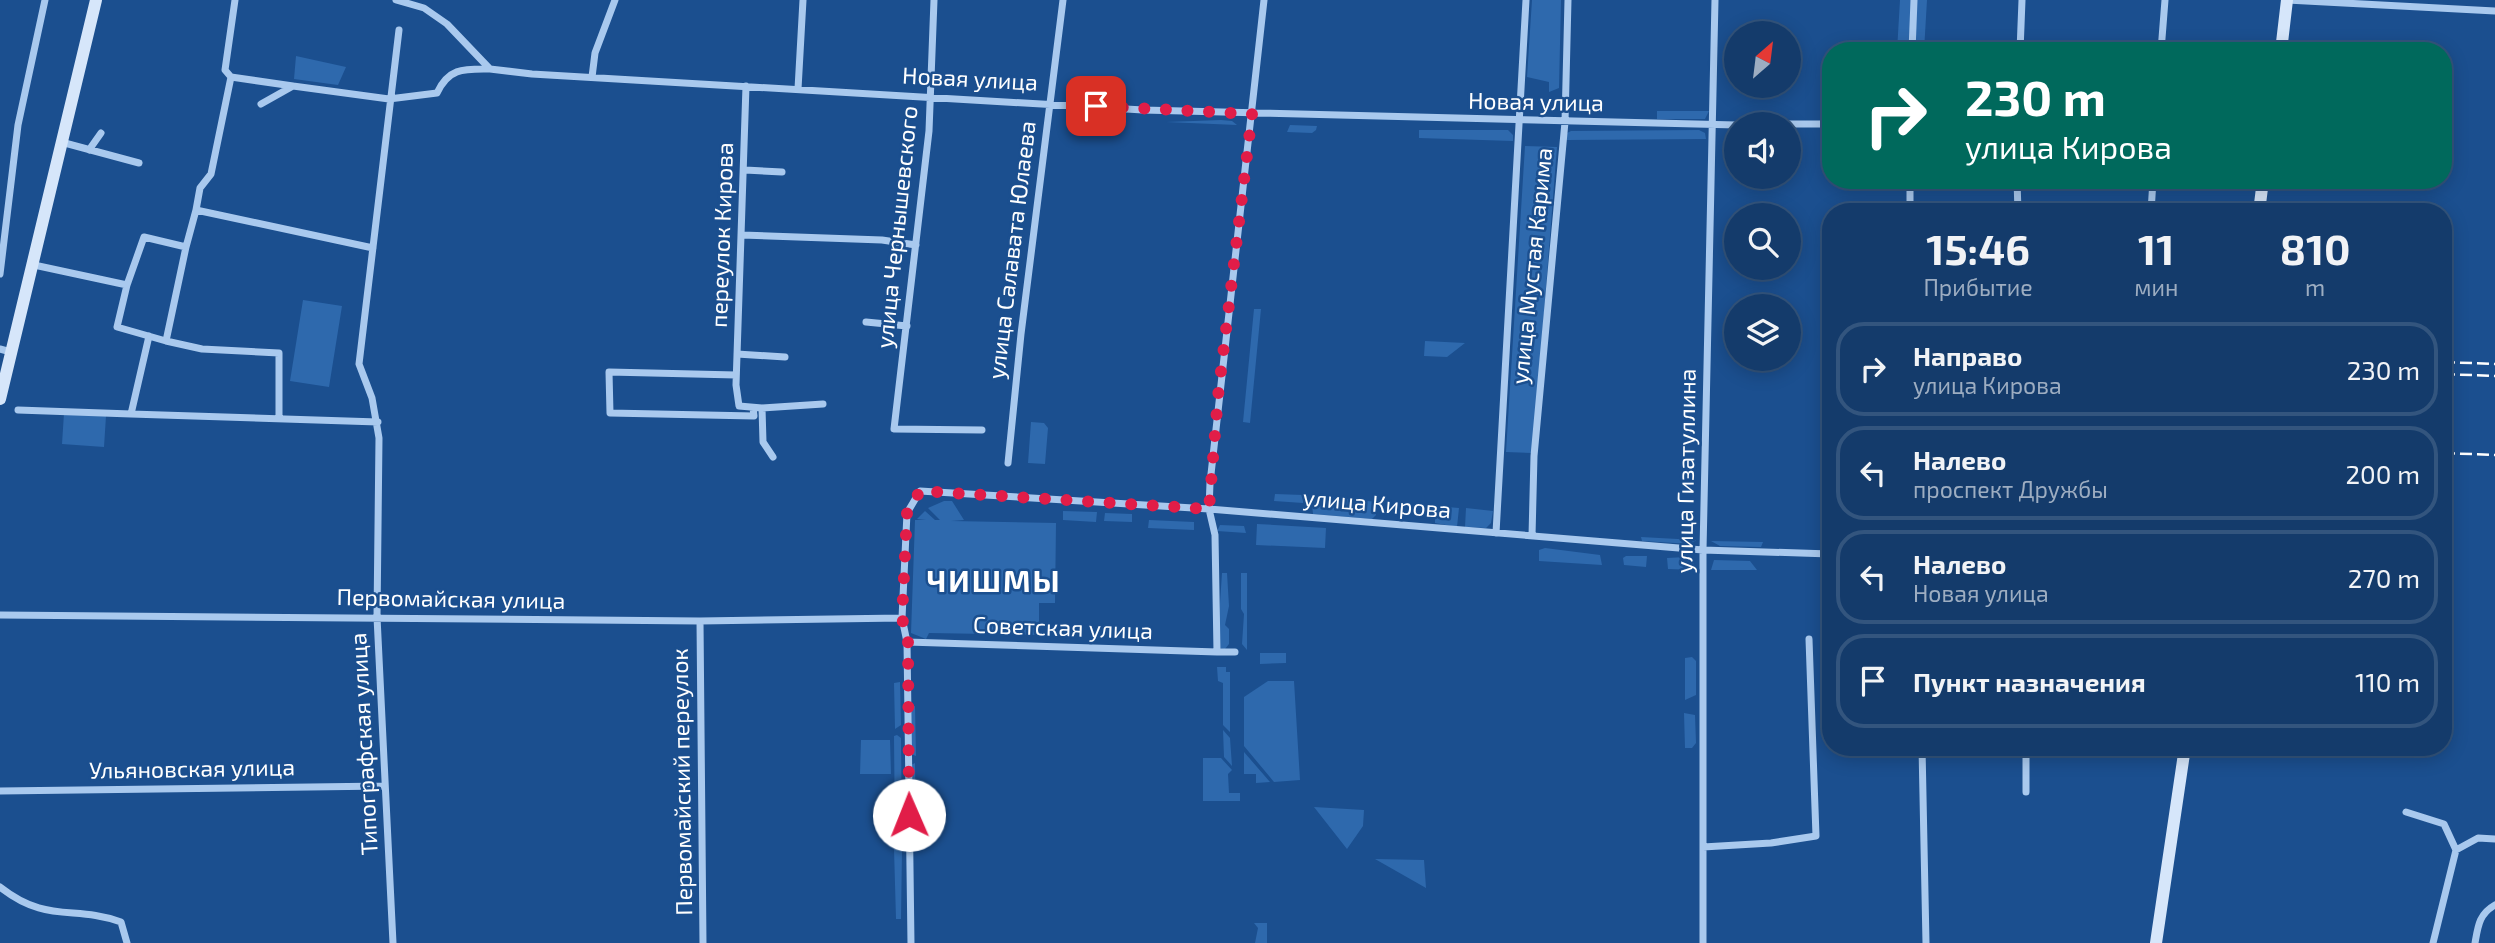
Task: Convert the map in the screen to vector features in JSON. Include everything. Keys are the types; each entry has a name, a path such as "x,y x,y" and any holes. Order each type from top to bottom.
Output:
{"street":[{"path":"0,274 18,125 45,0"},
{"path":"0,399 6,351 34,265 60,142 96,0"},
{"path":"166,341 200,188 211,174 231,77 225,70 235,0"},
{"path":"396,0 424,8 447,24 490,69"},
{"path":"592,77 595,53 615,0"},
{"path":"798,89 803,0"},
{"name":"улица Чернышевского","path":"934,0 930,96 894,429 982,430"},
{"name":"улица Салавата Юлаева","path":"1008,463 1063,0"},
{"path":"1217,652 1215,535 1209,509 1218,396 1264,0"},
{"name":"улица Мустая Карима","path":"1496,533 1526,0"},
{"name":"улица Мустая Карима","path":"1532,536 1535,442 1565,122 1568,0"},
{"name":"улица Гизатуллина","path":"1703,943 1703,550 1715,0"},
{"path":"1912,42 1914,0"},
{"path":"2020,42 2022,0"},
{"path":"2162,42 2165,0"},
{"path":"2282,42 2287,0 2495,11"},
{"name":"Типографская улица","path":"393,943 377,617 378,422 359,364 399,30"},
{"name":"Новая улица","path":"231,77 389,99 428,97 437,93 442,82 461,69 490,69 1252,114 1724,125"},
{"path":"261,104 293,86"},
{"name":"переулок Кирова","path":"746,86 736,386 739,406 753,408"},
{"path":"1801,124 1822,124"},
{"path":"89,150 101,133"},
{"path":"60,142 139,163"},
{"path":"745,170 782,172"},
{"path":"196,210 373,248"},
{"path":"741,235 828,237 916,245"},
{"path":"186,247 145,237 127,285 117,327 202,349 279,353 279,419"},
{"path":"34,265 127,285"},
{"path":"866,322 907,326"},
{"path":"131,414 149,336"},
{"path":"737,354 785,357"},
{"path":"736,375 609,372 610,412 754,416 753,408 823,404"},
{"path":"762,408 763,442 773,457"},
{"path":"18,410 378,422"},
{"name":"улица Кирова","path":"902,618 907,513 920,491 1209,509 1703,550 1822,554"},
{"name":"Первомайская улица","path":"0,615 700,621 902,618"},
{"path":"902,618 908,642 911,943"},
{"name":"Первомайский переулок","path":"700,621 703,943"},
{"path":"1703,847 1770,843 1816,836 1809,639"},
{"name":"Советская улица","path":"908,642 1235,652"},
{"path":"1922,756 1926,943"},
{"path":"2026,756 2026,792"},
{"path":"2156,943 2184,756"},
{"name":"Ульяновская улица","path":"0,791 385,786"},
{"path":"2406,812 2444,824 2456,850 2433,943"},
{"path":"2456,850 2478,838 2495,839"},
{"path":"0,887 20,902 53,913 97,916 121,922 127,943"},
{"path":"2475,943 2479,920 2486,910 2495,905"}],"shaded area":[{"path":"1532,0 1561,0 1559,88 1549,92 1549,82 1527,77"},
{"path":"1900,0 1927,0 1925,42 1898,42"},
{"path":"296,56 346,67 338,85 294,79"},
{"path":"1657,111 1709,111 1705,119 1657,119"},
{"path":"1232,121 1237,125 1166,122"},
{"path":"1290,125 1317,126 1312,133 1287,132"},
{"path":"1419,130 1508,130 1513,135 1513,141 1419,138"},
{"path":"1699,130 1705,133 1706,139 1566,140 1567,133 1571,131"},
{"path":"1525,146 1557,147 1533,453 1506,452"},
{"path":"303,300 342,306 329,387 290,381"},
{"path":"1254,309 1261,309 1250,423 1243,422"},
{"path":"1425,341 1465,343 1447,357 1424,356"},
{"path":"64,413 106,416 104,447 62,444"},
{"path":"1031,422 1044,423 1048,428 1045,464 1028,463"},
{"path":"1275,494 1303,495 1303,503 1274,501"},
{"path":"1311,495 1377,502 1376,515 1372,519 1313,514"},
{"path":"944,501 952,501 964,520 951,521 1056,523 1055,603 1039,603 1039,635 929,633 926,639 911,633 915,520 926,520 917,519 925,511 935,520 940,520 928,508"},
{"path":"1435,506 1459,508 1457,527 1435,523"},
{"path":"1466,508 1493,511 1491,523 1486,528 1465,527"},
{"path":"1063,511 1097,512 1096,522 1063,520"},
{"path":"1105,513 1132,514 1132,522 1104,521"},
{"path":"1149,520 1194,522 1194,530 1148,528"},
{"path":"1257,524 1326,528 1325,548 1256,545"},
{"path":"1220,525 1244,526 1246,533 1217,531"},
{"path":"1641,537 1696,540 1691,544 1642,541"},
{"path":"1711,541 1763,542 1761,547 1720,546"},
{"path":"1545,548 1600,555 1602,565 1539,561 1539,550"},
{"path":"1647,556 1646,567 1624,565 1623,558"},
{"path":"1667,558 1692,559 1696,570 1668,569"},
{"path":"1714,560 1750,561 1757,570 1711,570"},
{"path":"1222,573 1227,573 1229,606 1225,625 1229,629 1229,644 1225,649 1217,648"},
{"path":"1241,573 1247,573 1247,650 1242,644 1244,614 1241,609"},
{"path":"1260,653 1286,653 1286,663 1260,664"},
{"path":"1692,657 1696,661 1696,695 1685,700 1685,658"},
{"path":"1217,667 1226,667 1226,672 1230,672 1230,732 1223,725 1223,683 1218,681"},
{"path":"1268,681 1294,681 1300,780 1274,782 1244,746 1244,697"},
{"path":"900,682 901,725 895,729 894,683"},
{"path":"915,706 916,756 911,754 911,707"},
{"path":"1684,713 1695,715 1696,743 1692,748 1685,748"},
{"path":"1223,730 1230,738 1232,766 1224,757"},
{"path":"894,736 901,738 902,840 895,843"},
{"path":"861,740 890,740 891,774 860,774"},
{"path":"1244,752 1270,782 1256,783 1256,774 1244,774"},
{"path":"1203,758 1221,758 1232,770 1228,774 1229,793 1240,793 1240,801 1203,801"},
{"path":"915,763 916,836 912,834 911,765"},
{"path":"1314,807 1364,810 1363,826 1347,849"},
{"path":"894,849 902,850 901,919 896,919"},
{"path":"1375,859 1424,860 1426,888"},
{"path":"1254,923 1267,923 1267,943 1255,943 1258,928"}],"railway":[{"path":"2452,362 2495,364"},
{"path":"2452,374 2495,376"},
{"path":"2452,453 2495,455"}],"district":[{"name":"ЧИШМЫ","path":"994,582"}],"route":[{"path":"909,815 908,642 902,618 907,513 920,491 1209,509 1218,396 1252,114 1096,106"}]}
